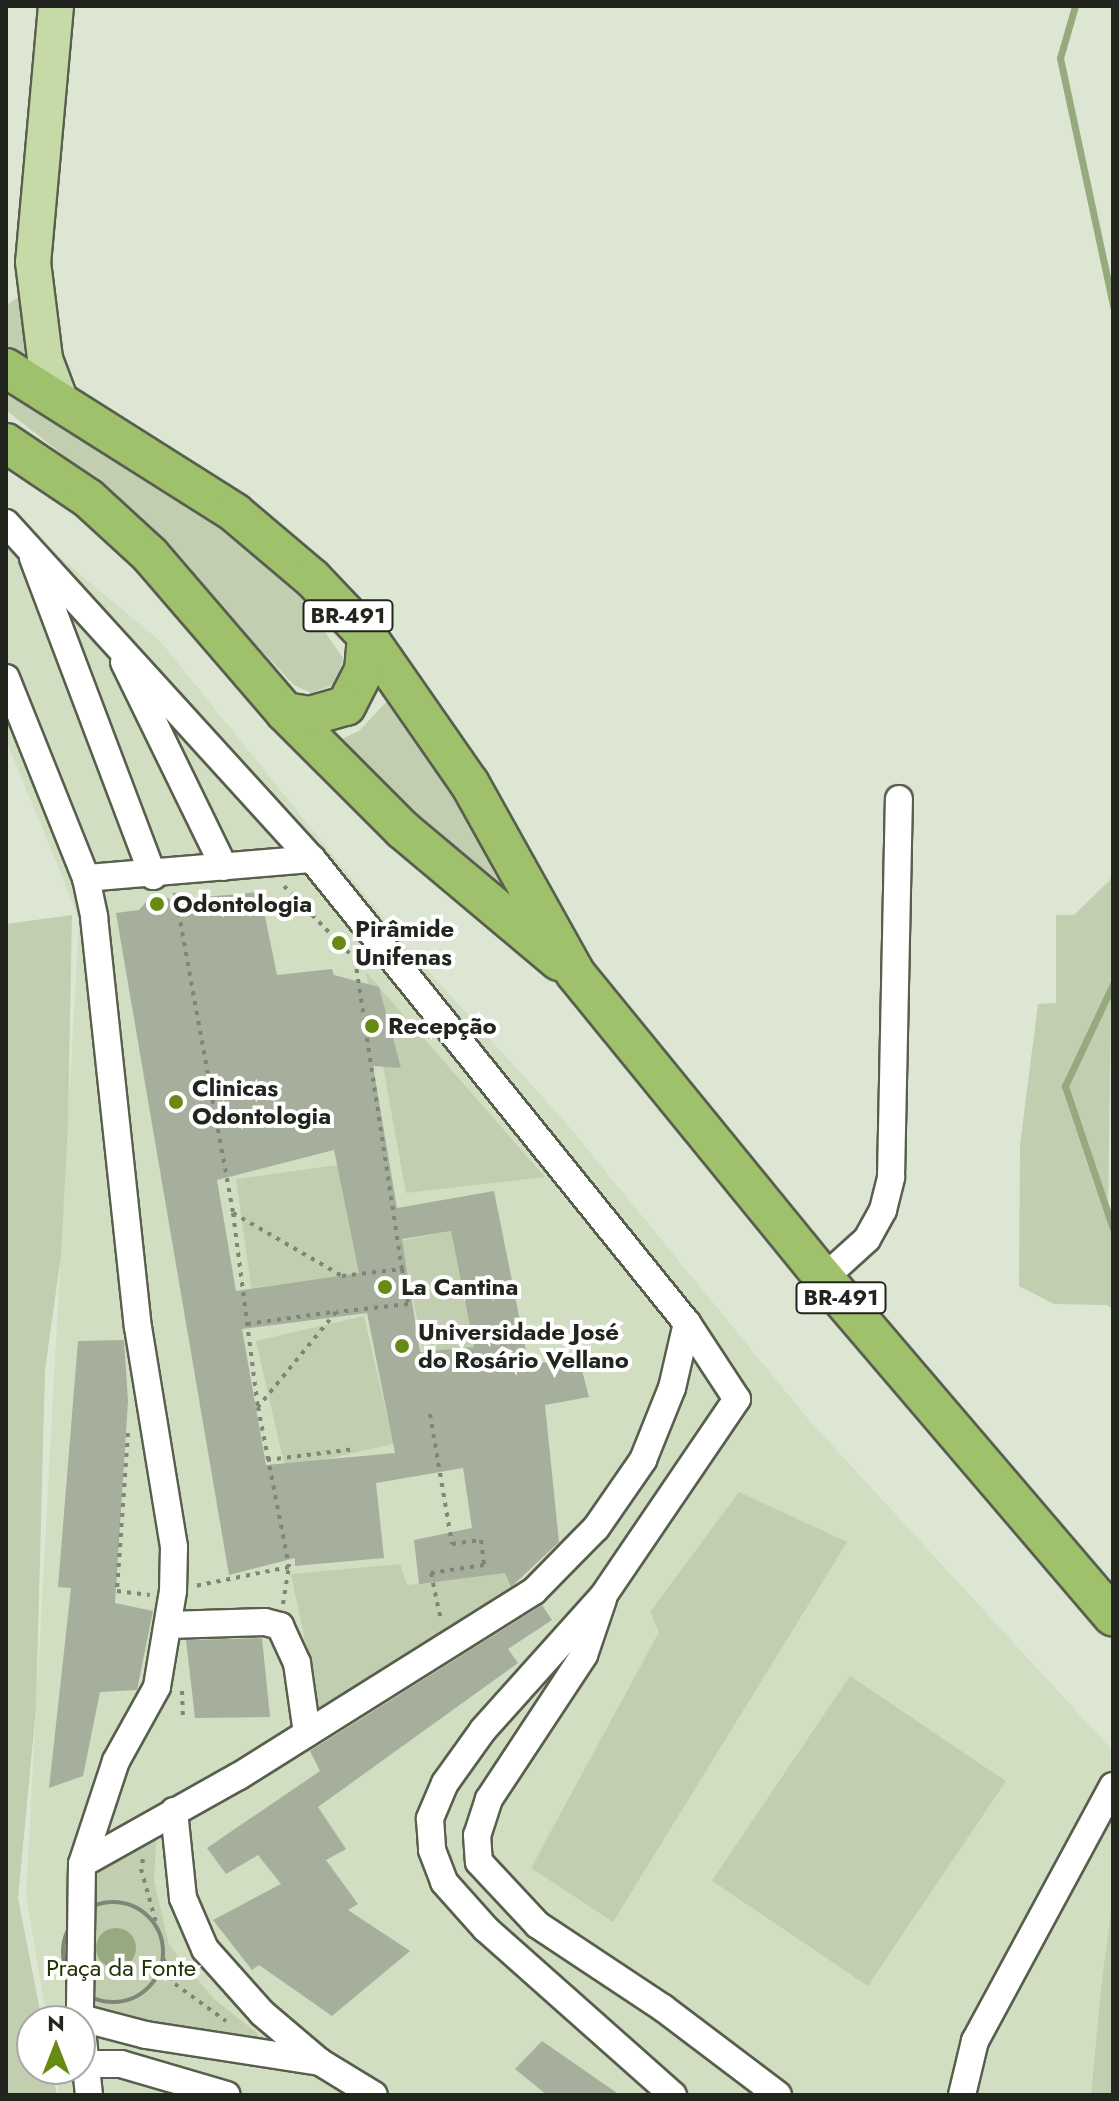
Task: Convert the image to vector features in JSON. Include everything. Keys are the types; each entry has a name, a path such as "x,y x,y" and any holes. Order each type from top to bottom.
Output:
{"highway":[{"name":"BR-491","path":"6,368 235,513 312,578 367,636 425,713 470,784 575,973 824,1278 1113,1616"},
{"name":"BR-491","path":"6,443 88,498 150,555 285,712 403,830 575,973"},
{"path":"285,712 310,716 346,706 364,671 367,636"}],"main road":[{"path":"56,6 33,262 42,347 62,404"},
{"path":"6,295 33,262"}],"lane":[{"path":"6,523 110,633 312,859 687,1323 737,1399 604,1595 483,1730 445,1783 430,1819 432,1850 444,1882 486,1929 673,2095"},
{"path":"28,543 163,881"},
{"path":"110,633 224,867"},
{"path":"6,678 86,878 104,980 147,1399 174,1547 173,1591 157,1687 116,1761 82,1868 76,1918 80,2005"},
{"path":"824,1278 867,1239 883,1210 891,1177 899,799"},
{"path":"86,878 163,881 224,867 312,859"},
{"path":"82,1868 448,1649 534,1591 596,1528 643,1460 672,1388 687,1323"},
{"path":"604,1595 584,1655 489,1799 477,1835 479,1862 538,1925 663,2008 778,2095"},
{"path":"168,1625 265,1622 280,1626 297,1663 307,1733"},
{"path":"962,2095 975,2041 1113,1786"},
{"path":"174,1811 183,1898 205,1949 239,1991 320,2062 374,2095"},
{"path":"79,1996 146,2035 320,2062"},
{"path":"96,2064 121,2064 227,2095"}],"path":[{"path":"246,1324 408,1304 355,959 278,879"},
{"path":"163,881 233,1213 258,1407 289,1567 280,1626"},
{"path":"233,1213 342,1276 402,1269"},
{"path":"258,1407 336,1312"},
{"path":"430,1414 452,1544 481,1540 484,1565 431,1573 448,1649"},
{"path":"267,1460 355,1449"},
{"path":"173,1591 289,1567"},
{"path":"146,1848 141,1869 163,1958 175,1984 239,2030"},
{"path":"72,1940 76,1918 73,1886 82,1868"},
{"path":"157,1926 131,1905 97,1904 76,1918 62,1957 79,1996 105,2002 137,1996 150,1987 163,1958"}],"shaded area":[{"name":"Universidade José do Rosário Vellano","path":"6,512 160,641 412,953 566,1123 809,1420 1113,1751 1113,2095 59,2095 57,2085 96,2085 96,2005 44,2005 26,1894 79,918 6,740"},
{"path":"116,1928 130,1934 136,1948 130,1962 116,1968 102,1962 96,1948 102,1934"}],"green space":[{"path":"22,294 33,366 6,348 6,306"},
{"path":"6,381 245,545 302,599 343,658 336,684 311,693 294,685 165,549 73,463 6,410"},
{"path":"392,696 422,729 533,924 362,772 337,741 359,731"},
{"path":"1113,868 1108,1216 1113,1220 1113,1310 1107,1305 1054,1304 1019,1286 1020,1145 1038,1004 1056,1003 1056,915 1074,915 1110,880"},
{"path":"72,915 68,1125 61,1256 45,1370 36,1709 18,1898 39,2005 16,2005 16,2085 55,2085 57,2095 6,2095 6,924"},
{"path":"366,972 379,987 545,1177 406,1193"},
{"path":"344,1164 359,1273 251,1288 236,1179"},
{"path":"451,1231 474,1347 424,1356 402,1241"},
{"path":"364,1316 393,1444 285,1469 256,1341"},
{"path":"739,1492 847,1542 613,1922 531,1868 659,1632 650,1612"},
{"path":"400,1564 407,1585 505,1573 514,1596 319,1707 291,1574"},
{"path":"850,1676 1006,1781 868,1986 712,1881"},
{"name":"Praça da Fonte","path":"157,1828 154,1880 169,1945 213,1998 257,2033 263,2045 96,2018 96,2005 69,2005 65,1873"},
{"path":"1113,1897 1113,2095 1091,2095 1101,1989"}],"building":[{"path":"260,892 277,975 332,969 334,975 379,987 401,1068 373,1066 397,1208 494,1191 529,1366 578,1355 589,1397 545,1405 559,1542 511,1587 505,1573 419,1584 414,1540 472,1528 463,1468 376,1483 384,1558 295,1566 295,1558 229,1575 116,913 139,910 154,893 172,900","holes":["334,1150 359,1273 236,1291 217,1180","451,1231 474,1347 420,1352 402,1239","367,1313 395,1453 266,1465 242,1329"]},
{"path":"124,1340 128,1401 115,1603 153,1611 137,1690 100,1692 83,1776 49,1788 71,1588 58,1587 78,1341"},
{"path":"542,1605 552,1620 508,1649 518,1663 318,1807 346,1849 326,1860 358,1904 348,1910 410,1951 332,2016 259,1965 252,1970 213,1920 281,1884 258,1855 226,1874 207,1848 320,1771 310,1751"},
{"path":"262,1638 270,1717 195,1718 186,1640"},
{"path":"542,2041 620,2095 547,2095 515,2069"}],"waterway":[{"path":"1075,6 1060,58 1113,306"},
{"path":"1113,984 1065,1086 1113,1229"}],"place":[{"name":"Odontologia","path":"157,904"},
{"name":"Pirâmide Unifenas","path":"339,943"},
{"name":"Recepção","path":"372,1026"},
{"name":"Clinicas Odontologia","path":"176,1102"},
{"name":"La Cantina","path":"385,1287"},
{"name":"Universidade José do Rosário Vellano","path":"402,1346"}]}
